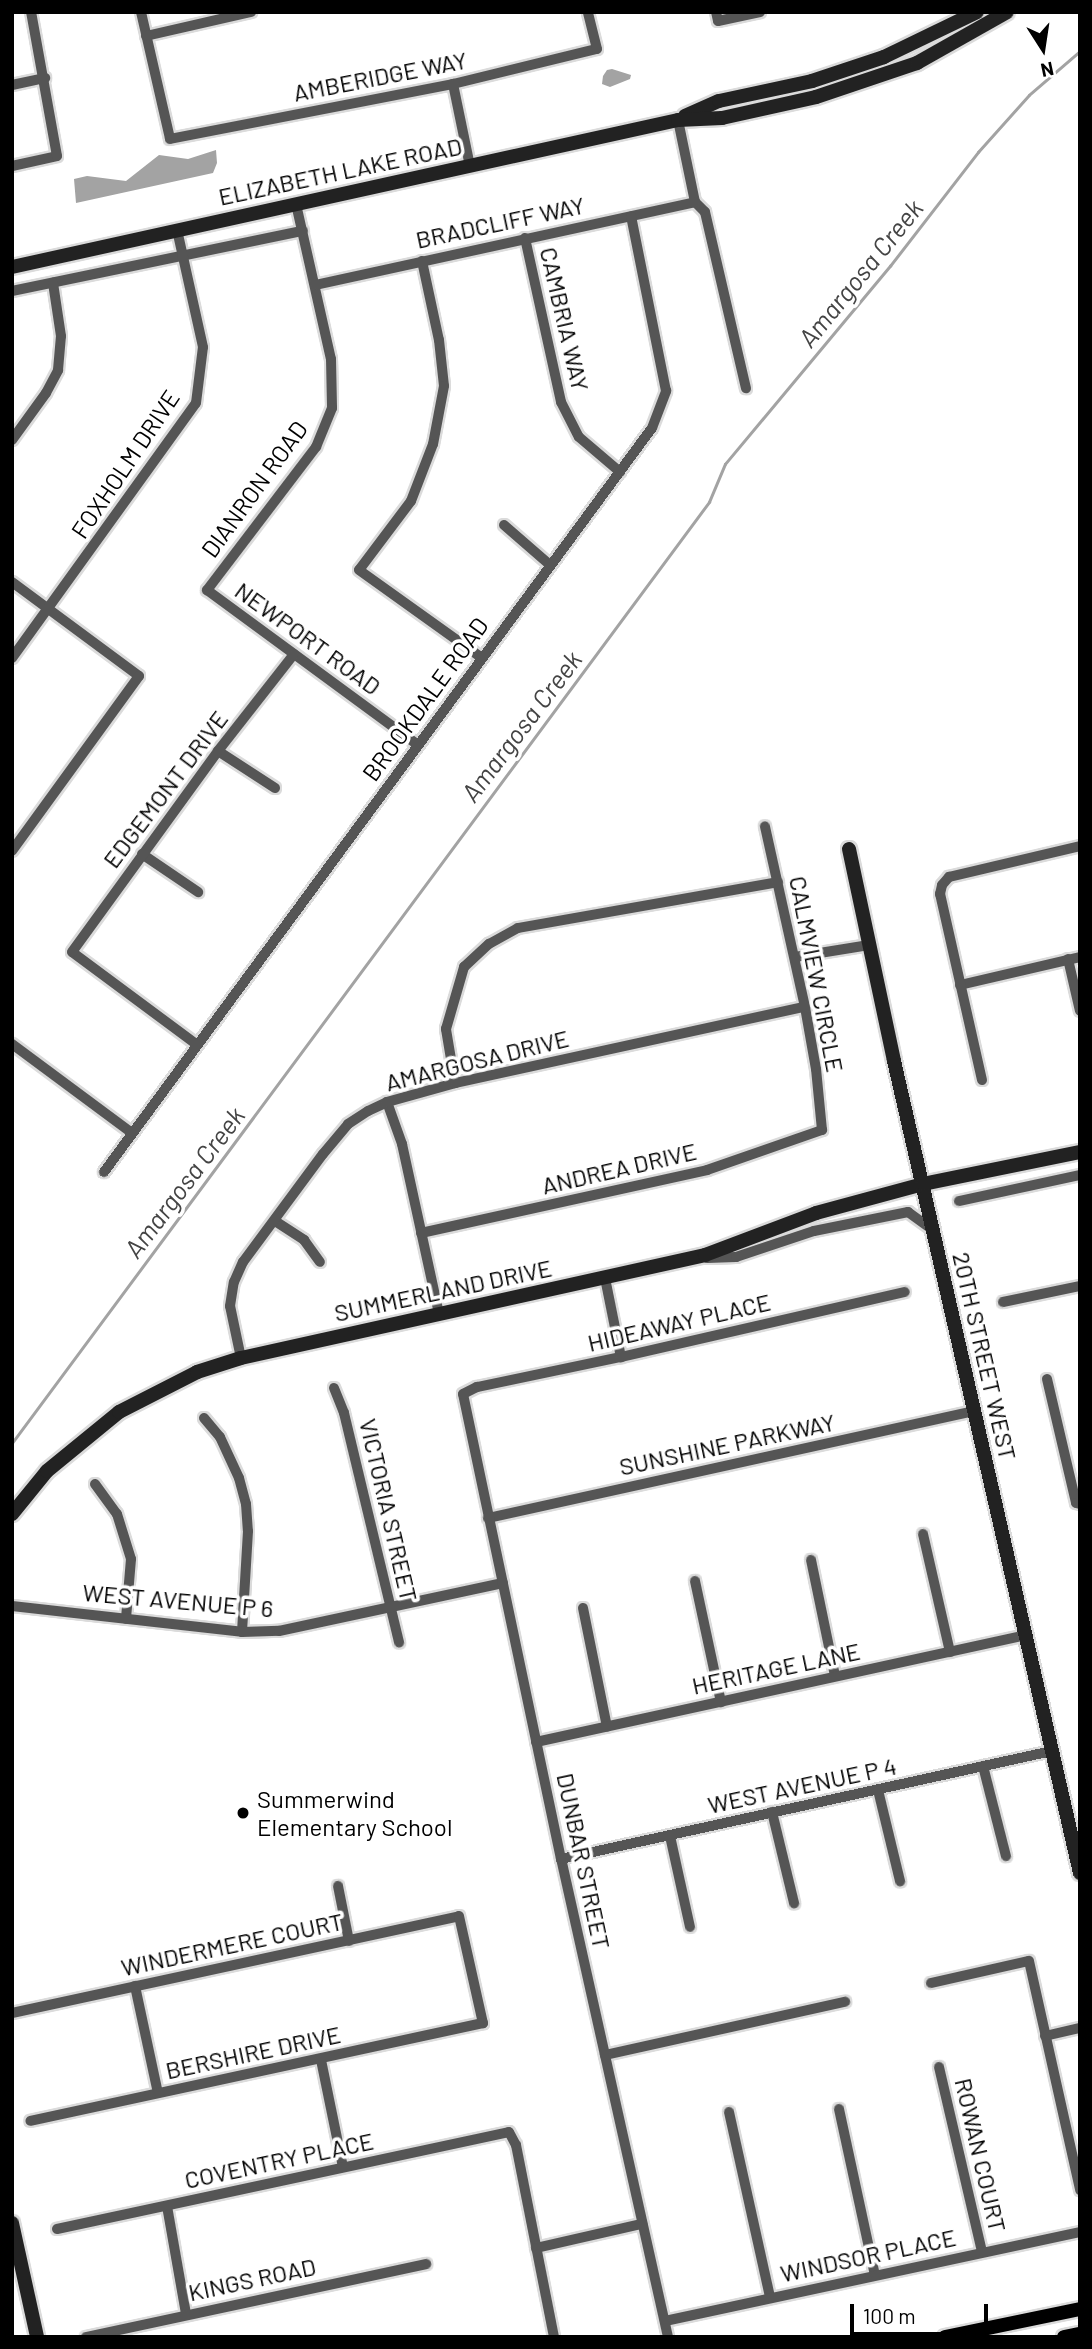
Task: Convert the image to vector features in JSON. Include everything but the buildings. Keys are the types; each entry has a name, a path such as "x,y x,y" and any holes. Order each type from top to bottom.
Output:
{"main road":[{"path":"945,2337 1080,2309"},
{"path":"1064,2337 1080,2334"}],"street":[{"path":"12,166 57,156 31,12"},
{"path":"141,12 146,36 251,12"},
{"name":"AMBERIDGE WAY","path":"146,36 170,139 453,84 597,50 588,12"},
{"path":"717,17 760,12"},
{"name":"ELIZABETH LAKE ROAD","path":"678,120 719,101 812,81 884,57 977,12"},
{"name":"ELIZABETH LAKE ROAD","path":"12,267 678,120 722,118 816,97 917,62 1007,12"},
{"path":"12,85 45,78"},
{"path":"453,84 470,166"},
{"path":"678,120 695,202 705,212 746,388"},
{"name":"BRADCLIFF WAY","path":"316,285 695,202"},
{"name":"DIANRON ROAD","path":"207,590 316,447 332,408 331,359 296,204"},
{"name":"BROOKDALE ROAD","path":"104,1172 652,428 666,391 631,216"},
{"name":"FOXHOLM DRIVE","path":"12,658 196,404 203,347 177,230"},
{"path":"12,291 303,230"},
{"name":"CAMBRIA WAY","path":"525,238 561,402 579,437 620,472"},
{"path":"422,261 439,340 444,386 433,444 411,501 359,570 482,658"},
{"path":"12,440 47,393 58,370 61,336 53,283"},
{"path":"504,525 550,565"},
{"path":"12,582 139,676 12,851"},
{"name":"NEWPORT ROAD","path":"207,590 418,745"},
{"name":"EDGEMONT DRIVE","path":"196,1044 72,952 218,751 294,654"},
{"path":"218,751 275,788"},
{"name":"CALMVIEW CIRCLE","path":"765,826 817,1069 822,1130"},
{"path":"982,1080 940,894 942,885 948,877 1080,846"},
{"name":"20TH STREET WEST","path":"849,849 1024,1636 1080,1873"},
{"path":"142,854 198,892"},
{"path":"455,1083 446,1030 464,967 489,944 517,928 778,882"},
{"path":"795,957 869,945"},
{"path":"960,985 1080,957"},
{"path":"1068,960 1080,1011"},
{"name":"AMARGOSA DRIVE","path":"240,1358 232,1329 230,1306 234,1282 243,1262 348,1124 387,1102 455,1083 805,1007"},
{"path":"12,1044 132,1133"},
{"path":"387,1102 402,1143 439,1313"},
{"name":"ANDREA DRIVE","path":"421,1233 707,1170 822,1130"},
{"name":"SUMMERLAND DRIVE","path":"12,1514 47,1471 119,1412 197,1372 240,1358 692,1258 816,1213 923,1184 1080,1152"},
{"path":"959,1201 1080,1175"},
{"path":"692,1258 736,1257 814,1231 908,1212 934,1231"},
{"path":"275,1221 304,1240 320,1262"},
{"path":"605,1278 621,1357"},
{"path":"1003,1302 1080,1286"},
{"name":"HIDEAWAY PLACE","path":"463,1394 477,1387 905,1292"},
{"path":"1047,1379 1078,1503"},
{"name":"VICTORIA STREET","path":"334,1388 344,1413 398,1642"},
{"name":"DUNBAR STREET","path":"463,1394 561,1859 668,2337"},
{"name":"SUNSHINE PARKWAY","path":"488,1518 974,1411"},
{"path":"204,1418 220,1437 239,1478 246,1504 248,1531 242,1632"},
{"path":"95,1484 117,1514 131,1559 127,1619"},
{"path":"923,1534 950,1652"},
{"path":"811,1560 835,1676"},
{"path":"695,1581 721,1702"},
{"name":"WEST AVENUE P 6","path":"12,1606 242,1632 279,1631 503,1583"},
{"path":"583,1608 607,1727"},
{"name":"HERITAGE LANE","path":"536,1742 1024,1636"},
{"name":"WEST AVENUE P 4","path":"561,1859 1052,1751"},
{"path":"983,1766 1006,1856"},
{"path":"878,1790 900,1881"},
{"path":"772,1812 794,1903"},
{"path":"670,1836 690,1927"},
{"path":"338,1886 349,1941"},
{"name":"WINDERMERE COURT","path":"12,2013 460,1916 483,2023"},
{"path":"931,1983 1029,1961 1080,2190"},
{"path":"135,1986 158,2093"},
{"path":"605,2055 845,2003"},
{"name":"BERSHIRE DRIVE","path":"31,2121 483,2023"},
{"path":"1045,2036 1080,2028"},
{"path":"321,2060 343,2167"},
{"name":"ROWAN COURT","path":"939,2067 982,2252"},
{"path":"839,2109 875,2275"},
{"path":"729,2112 770,2297"},
{"name":"COVENTRY PLACE","path":"57,2228 509,2132 516,2145 536,2248"},
{"path":"167,2206 186,2314"},
{"path":"12,2223 37,2337"},
{"path":"554,2337 536,2248 642,2224"},
{"name":"WINDSOR PLACE","path":"665,2320 1080,2232"},
{"name":"KINGS ROAD","path":"86,2337 115,2334 186,2314 426,2264"}],"shaded area":[{"path":"607,70 631,75 630,79 610,87 602,84"},
{"path":"216,150 217,163 213,173 76,203 74,179 87,176 126,181 159,155 188,159"}],"waterway":[{"name":"Amargosa Creek","path":"12,1443 709,502 725,464 890,266 978,152 1029,95 1080,51"}],"place":[{"name":"Summerwind Elementary School","path":"243,1813"}]}
